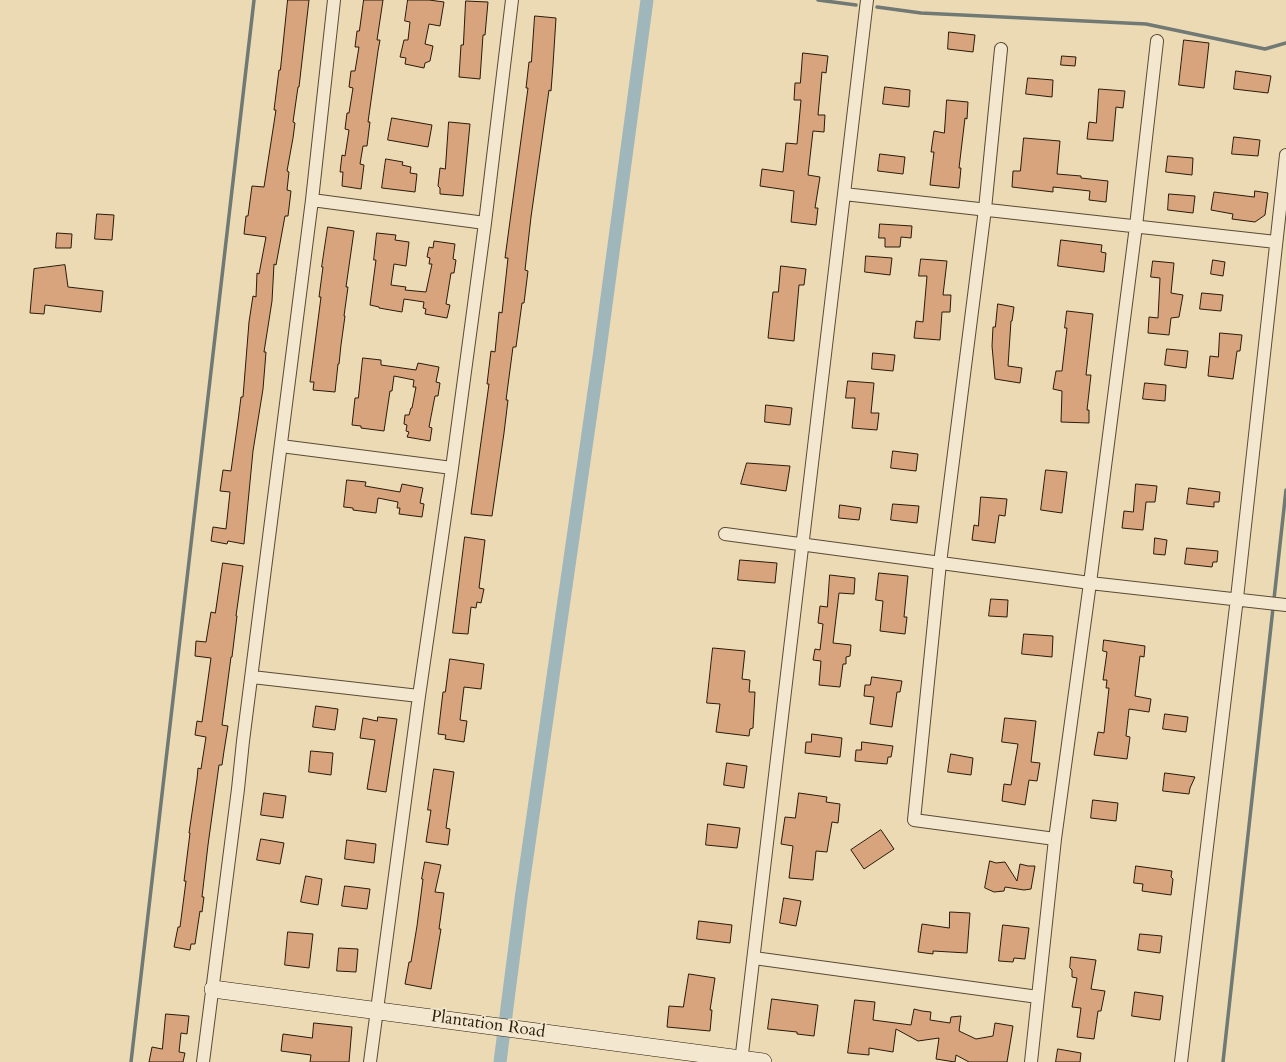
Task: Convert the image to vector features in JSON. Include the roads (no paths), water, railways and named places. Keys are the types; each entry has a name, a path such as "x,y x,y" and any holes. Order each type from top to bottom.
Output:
{"street":[{"path":"204,1062 243,741 312,200 334,0"},
{"path":"370,1062 485,223 512,0"},
{"path":"742,1061 867,0"},
{"path":"1031,1062 1055,839 1136,226 1157,40"},
{"path":"1001,49 985,209 940,563 914,820 1055,839"},
{"path":"1181,1062 1237,598 1286,155"},
{"path":"844,194 1276,242"},
{"path":"312,200 485,223"},
{"path":"281,446 452,468"},
{"path":"725,534 1090,582 1237,598 1286,605"},
{"path":"252,677 419,696"},
{"path":"754,958 1038,997"},
{"name":"Plantation Road","path":"213,989 742,1061 763,1062"}],"waterway":[{"path":"131,1062 254,0"},
{"path":"500,1062 521,899 599,357 647,0"},
{"path":"818,0 856,5"},
{"path":"877,7 921,13 1146,24 1265,49 1286,43"},
{"path":"1223,1062 1286,490"}]}
